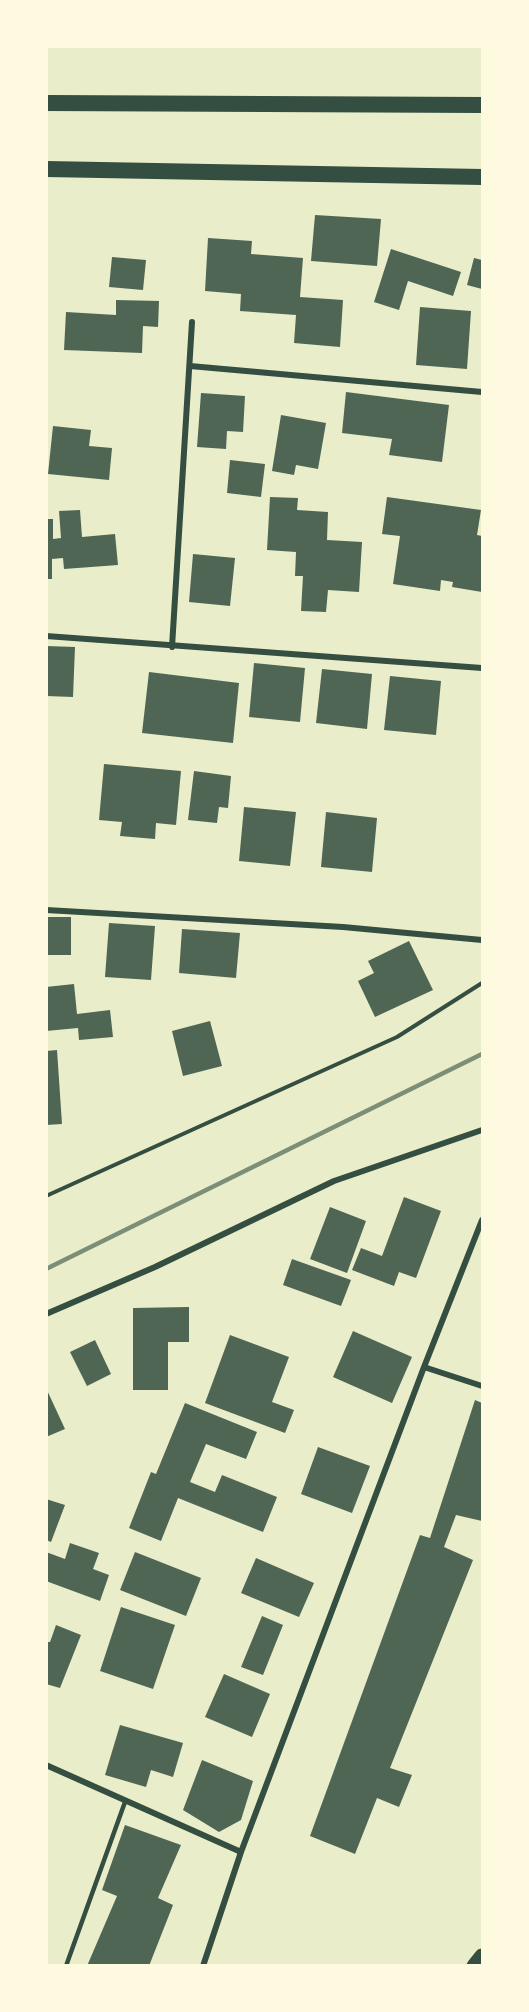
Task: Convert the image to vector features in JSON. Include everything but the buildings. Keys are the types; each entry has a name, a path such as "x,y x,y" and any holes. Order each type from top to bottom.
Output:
{"highway":[{"path":"46,103 483,105"},
{"path":"46,169 483,177"}],"main road":[{"path":"474,1965 483,1956"}],"street":[{"path":"172,647 192,322"},
{"path":"190,366 483,392"},
{"path":"46,636 483,668"},
{"path":"46,910 343,927 483,940"},
{"path":"46,1314 155,1267 334,1181 483,1130"},
{"path":"202,1965 241,1852 424,1367 483,1220"},
{"path":"424,1367 483,1386"},
{"path":"46,1765 241,1852"}],"lane":[{"path":"66,1965 125,1802"}],"path":[{"path":"46,1196 397,1037 483,983"}],"railway":[{"path":"46,1269 482,1054"}]}
